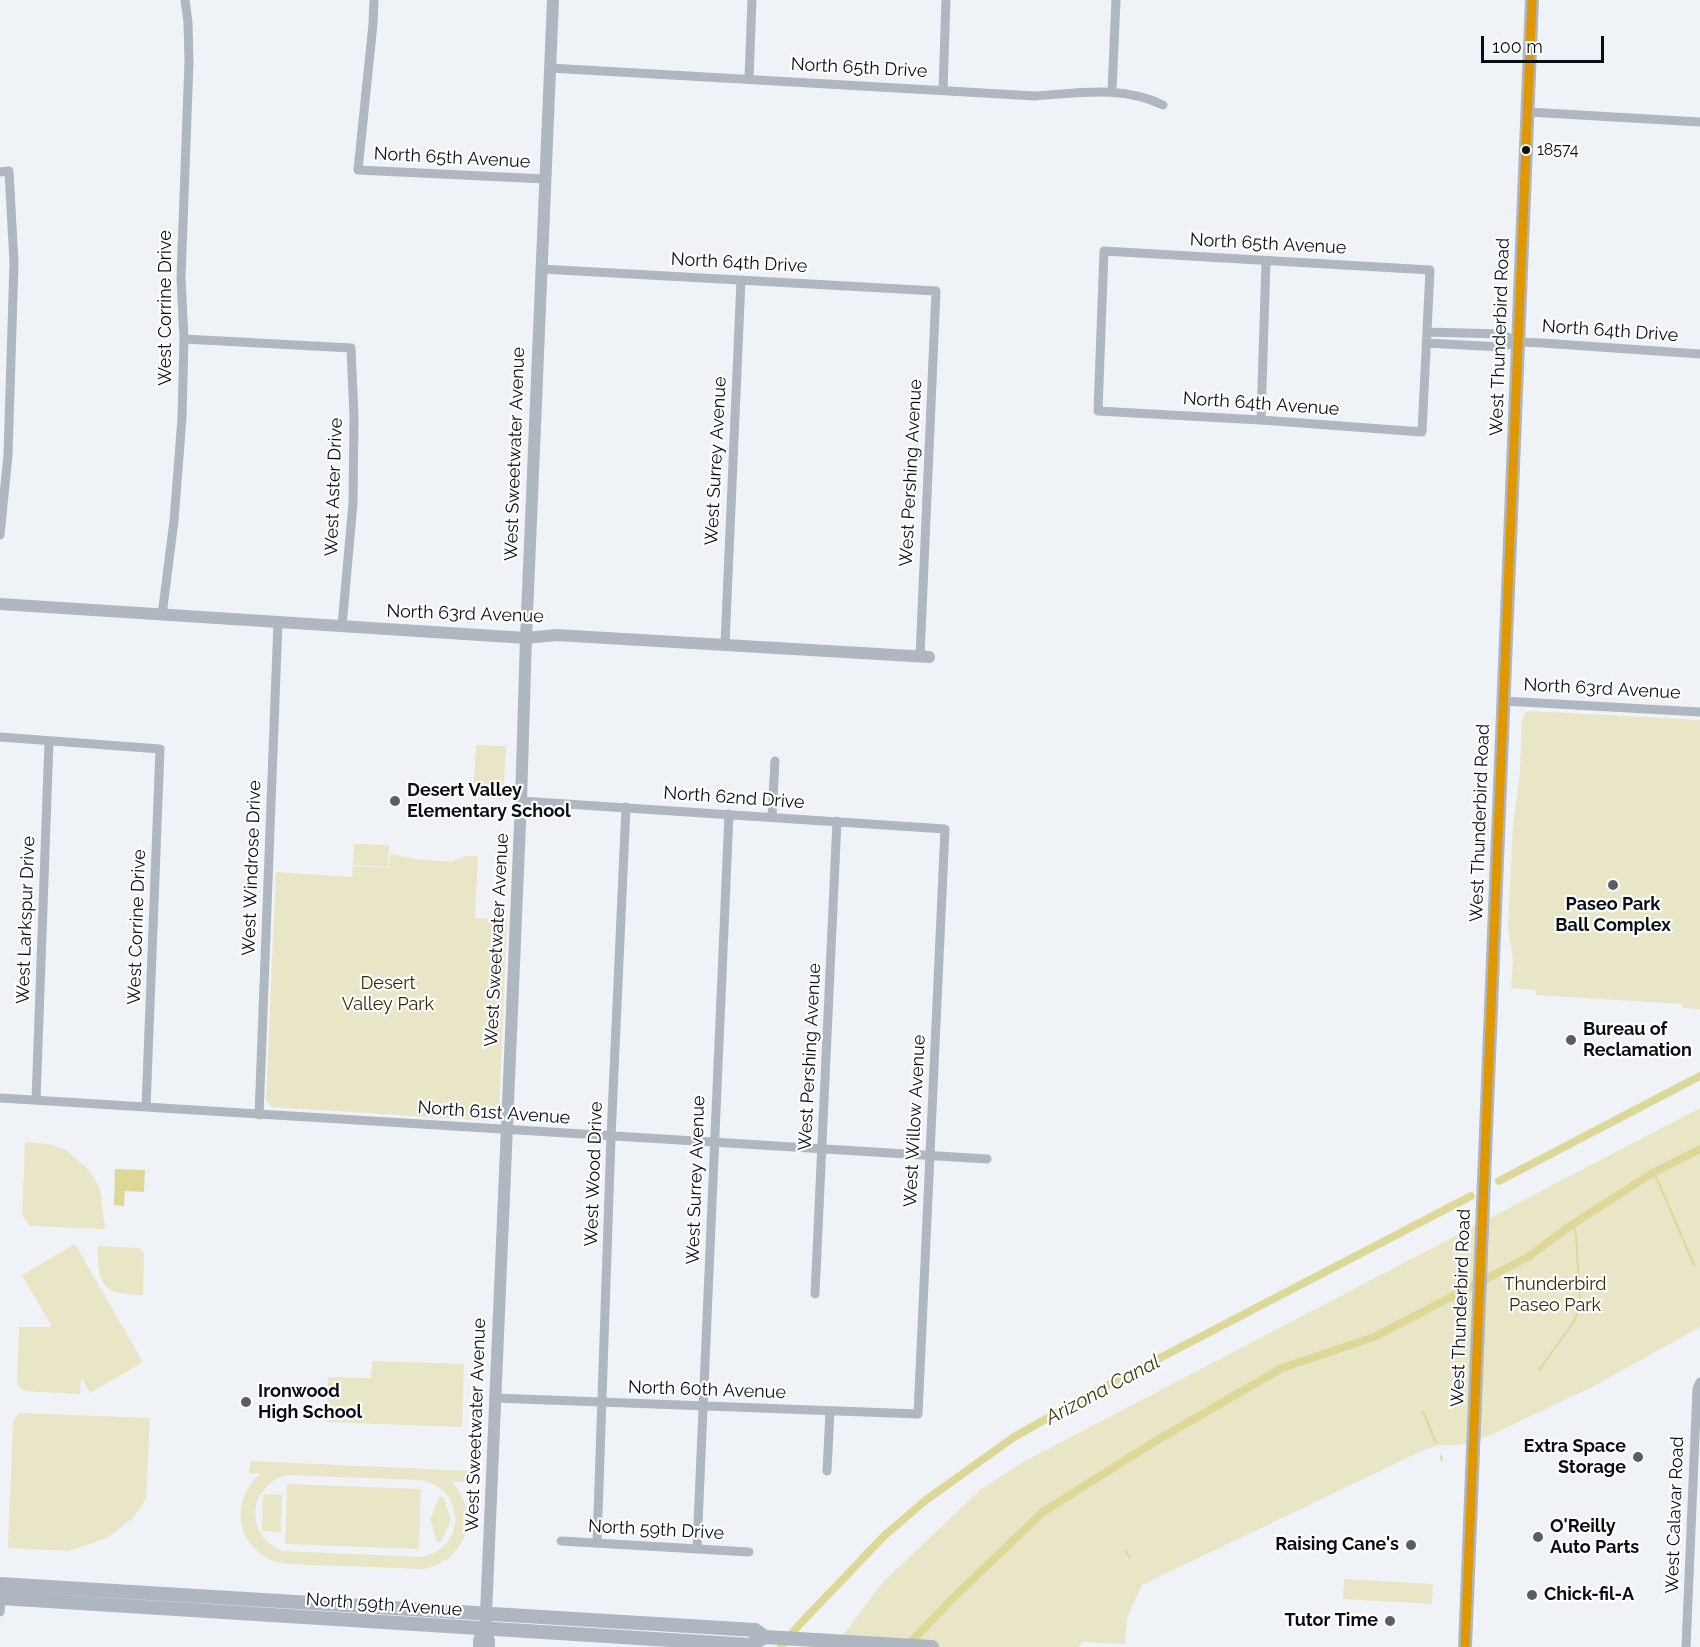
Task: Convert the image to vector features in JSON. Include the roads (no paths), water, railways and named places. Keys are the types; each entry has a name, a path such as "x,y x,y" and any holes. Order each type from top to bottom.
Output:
{"main road":[{"name":"West Thunderbird Road","path":"1465,1647 1532,0"},
{"name":"North 59th Avenue","path":"1,1584 755,1630 771,1637 932,1647"},
{"path":"201,1611 217,1606 227,1598"},
{"name":"North 59th Avenue","path":"0,1603 201,1611 750,1645 771,1637"}],"street":[{"name":"West Corrine Drive","path":"162,615 174,521 184,339 181,278 189,62 185,0"},
{"name":"North 65th Avenue","path":"374,0 358,170 544,179"},
{"name":"West Sweetwater Avenue","path":"485,1629 553,0"},
{"path":"749,78 752,0"},
{"path":"942,90 946,0"},
{"path":"1112,91 1116,0"},
{"name":"North 65th Drive","path":"550,68 1035,96 1112,91 1135,94 1163,105"},
{"path":"1528,112 1700,122"},
{"path":"0,535 8,455 14,263 4,172"},
{"name":"North 65th Avenue","path":"1098,411 1104,251 1430,270 1427,332"},
{"path":"1261,420 1266,261"},
{"name":"North 64th Drive","path":"541,268 936,291"},
{"name":"West Surrey Avenue","path":"725,644 741,280"},
{"name":"West Pershing Avenue","path":"924,656 936,291"},
{"path":"1426,343 1427,332"},
{"name":"North 64th Drive","path":"1427,332 1501,334 1518,342"},
{"path":"1464,345 1465,333"},
{"name":"West Aster Drive","path":"184,339 351,348 354,417 353,503 342,626"},
{"name":"North 64th Drive","path":"1426,343 1501,347 1518,342 1700,354"},
{"name":"North 64th Avenue","path":"1098,411 1422,432 1426,343"},
{"name":"North 63rd Avenue","path":"0,604 526,638 556,635 924,656"},
{"name":"West Windrose Drive","path":"259,1114 278,622"},
{"name":"North 63rd Avenue","path":"1503,701 1700,712"},
{"path":"0,737 49,741"},
{"name":"West Corrine Drive","path":"49,741 160,749 146,1107"},
{"name":"West Larkspur Drive","path":"36,1100 49,741"},
{"path":"772,817 775,760"},
{"name":"North 62nd Drive","path":"521,801 945,829"},
{"name":"West Wood Drive","path":"597,1543 611,1137 627,807"},
{"name":"West Surrey Avenue","path":"697,1547 729,814"},
{"name":"West Pershing Avenue","path":"815,1293 837,821"},
{"name":"West Willow Avenue","path":"918,1414 945,829"},
{"name":"North 61st Avenue","path":"0,1098 987,1159"},
{"name":"West Calavar Road","path":"1686,1647 1696,1520 1699,1383"},
{"name":"North 60th Avenue","path":"495,1398 918,1414"},
{"path":"827,1471 830,1411"},
{"name":"North 59th Drive","path":"561,1541 697,1547 748,1552"},
{"path":"0,1603 1,1584"},
{"path":"479,1647 479,1640 485,1629"},
{"path":"485,1629 489,1647"}],"waterway":[{"path":"1499,1181 1700,1076"},
{"path":"906,1647 953,1598 1043,1512 1154,1442 1282,1368 1374,1337 1528,1257 1573,1224 1654,1172 1700,1149"},
{"path":"1654,1172 1694,1265"},
{"name":"Arizona Canal","path":"781,1647 798,1626 885,1535 926,1500 1014,1437 1085,1397 1471,1196"},
{"path":"1573,1224 1576,1234 1580,1306"},
{"path":"1539,1370 1573,1323 1578,1312"},
{"path":"1423,1411 1436,1443"},
{"path":"1441,1456 1442,1460"},
{"path":"1125,1550 1130,1558"}],"place":[{"name":"18574","path":"1526,150"},
{"name":"Desert Valley Elementary School","path":"395,801"},
{"name":"Paseo Park Ball Complex","path":"1613,885"},
{"name":"Bureau of Reclamation","path":"1571,1040"},
{"name":"Ironwood High School","path":"246,1402"},
{"name":"Extra Space Storage","path":"1638,1457"},
{"name":"O'Reilly Auto Parts","path":"1538,1537"},
{"name":"Raising Cane's","path":"1411,1545"},
{"name":"Chick-fil-A","path":"1532,1595"},
{"name":"Tutor Time","path":"1390,1621"}],"park label":[{"name":"Desert Valley Park","path":"388,994"},
{"name":"Thunderbird Paseo Park","path":"1555,1295"}]}
